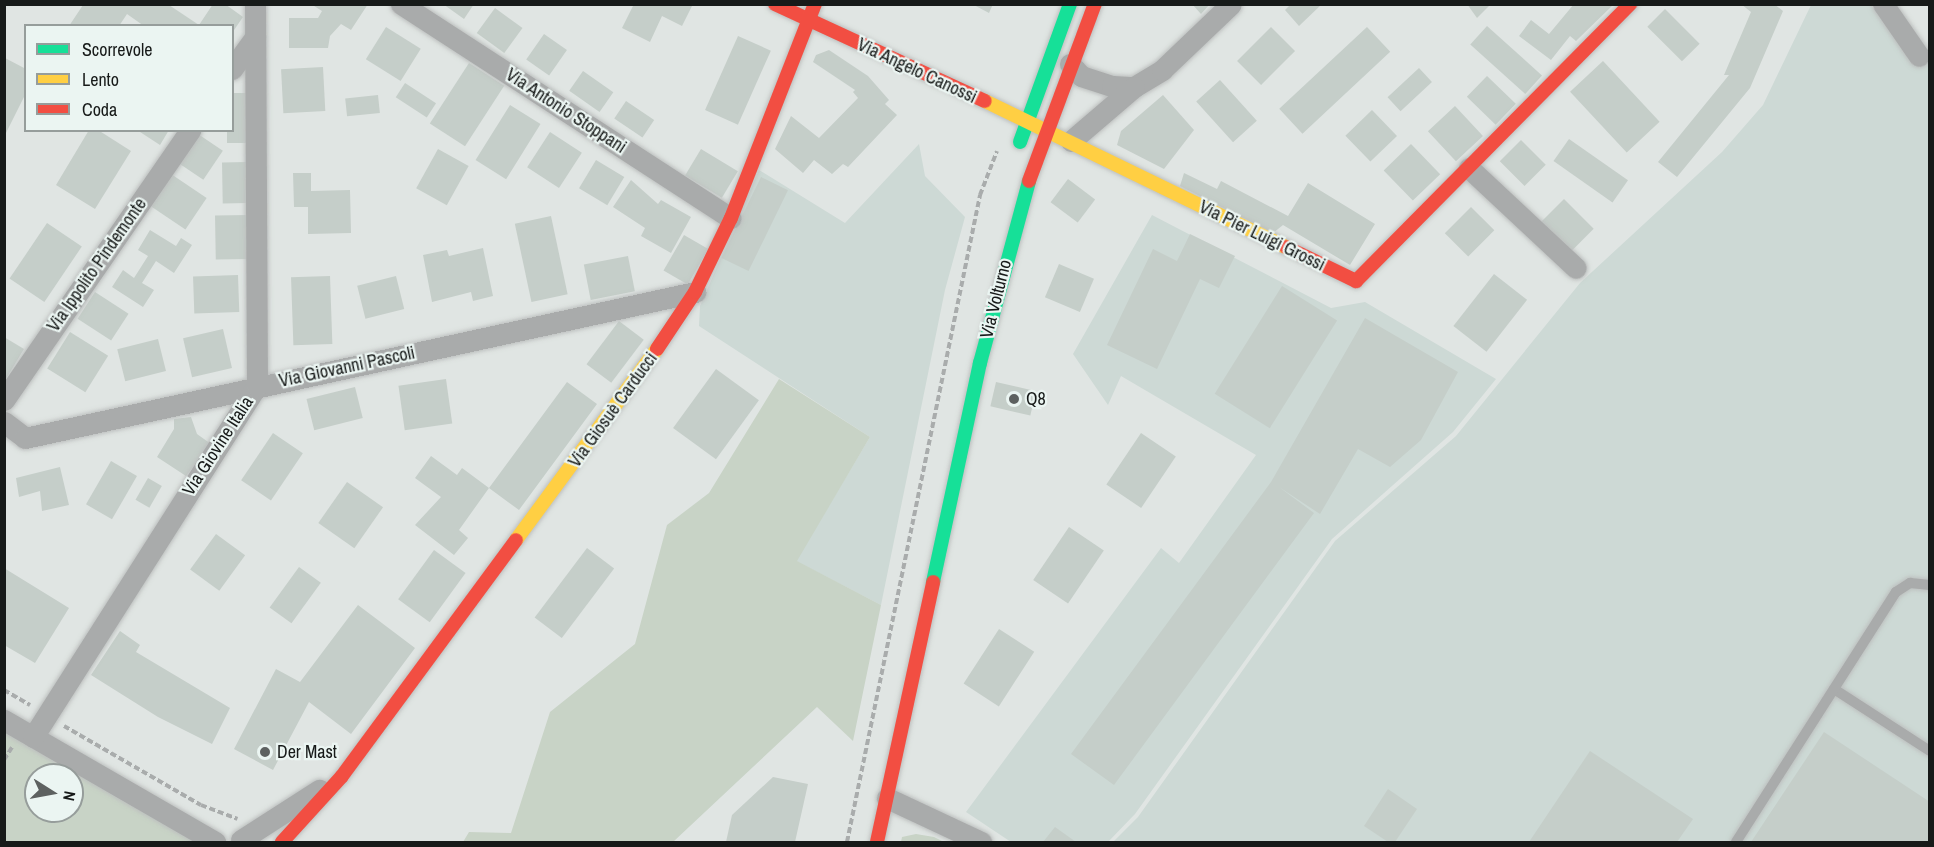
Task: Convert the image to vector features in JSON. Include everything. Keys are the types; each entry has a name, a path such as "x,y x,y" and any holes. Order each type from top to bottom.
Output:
{"street":[{"name":"Via Giovine Italia","path":"33,737 256,386 255,4"},
{"name":"Via Antonio Stoppani","path":"401,4 731,218"},
{"name":"Via Angelo Canossi","path":"775,4 1025,122"},
{"name":"Via Giosuè Carducci","path":"282,843 342,776 670,331 695,292 731,218 815,4"},
{"path":"1016,156 1025,122 1070,4"},
{"name":"Via Volturno","path":"877,843 926,603 1019,211 1070,64 1095,4"},
{"path":"1071,141 1134,87 1161,70 1231,4"},
{"name":"Via Pier Luigi Grossi","path":"1025,122 1071,141 1356,281 1469,168 1546,85 1630,4"},
{"path":"1883,4 1919,56"},
{"path":"234,66 255,37"},
{"path":"1070,64 1081,76 1112,86 1134,87"},
{"name":"Via Ippolito Pindemonte","path":"4,400 189,132"},
{"path":"1469,168 1576,268"},
{"name":"Via Giovanni Pascoli","path":"4,422 25,438 695,292"},
{"name":"Via Volturno","path":"926,603 925,553 950,430"},
{"path":"4,720 215,843"},
{"name":"Via Giosuè Carducci","path":"243,837 342,776"},
{"path":"887,798 981,843"}],"lane":[{"path":"1736,843 1896,592 1910,584 1929,585"},
{"path":"1834,689 1929,751"}],"path":[{"path":"847,843 980,195 1011,116"},
{"path":"4,690 34,708"},
{"path":"61,724 201,805 243,837"}],"shaded area":[{"path":"1811,5 1871,5 1910,61 1929,49 1929,842 1113,842 1138,817 1335,541 1456,436 1580,283 1722,152 1763,105"},
{"path":"919,144 925,176 965,217 945,290 881,605 796,561 870,437 699,326 700,306 759,170 845,223"},
{"path":"1152,215 1331,308 1365,302 1496,379 1453,432 1332,539 1135,814 1108,842 1011,842 966,812 1161,548 1179,563 1256,455 1121,376 1108,405 1073,354"},
{"path":"779,379 870,437 797,561 881,605 853,741 817,707 673,842 463,842 469,832 511,833 550,712 635,644 667,525 709,493"},
{"path":"5,730 61,763 24,763 24,823 84,823 84,777 195,842 5,842"},
{"path":"916,834 934,837 944,842 901,842 902,837"}],"building":[{"path":"213,4 225,4 243,17 234,30 234,24 200,24"},
{"path":"311,4 368,4 351,30 341,24 330,36 328,48 289,48 289,18 318,18 322,11"},
{"path":"443,4 474,4 464,19"},
{"path":"634,4 693,4 682,26 662,16 650,42 622,28"},
{"path":"972,4 993,4 989,13"},
{"path":"1192,4 1210,4 1201,14"},
{"path":"1291,4 1322,4 1299,26 1285,10"},
{"path":"1467,4 1491,4 1477,18"},
{"path":"1574,4 1614,4 1576,41 1570,36 1551,60 1519,36 1531,20 1549,34"},
{"path":"1741,4 1774,4 1783,11 1750,88 1677,177 1658,162 1729,75 1724,75 1751,12"},
{"path":"83,5 169,5 198,24 141,24 127,14 120,24 70,24"},
{"path":"495,8 523,28 504,53 477,33"},
{"path":"1665,9 1700,44 1682,61 1647,27"},
{"path":"1487,26 1542,76 1525,94 1470,45"},
{"path":"386,27 421,49 401,81 366,59"},
{"path":"1271,27 1295,51 1261,85 1237,61"},
{"path":"1367,27 1390,52 1302,134 1279,109"},
{"path":"544,34 567,50 549,75 526,59"},
{"path":"738,36 771,51 738,125 705,110"},
{"path":"829,50 868,76 889,100 885,104 897,115 848,167 843,164 832,174 814,160 803,173 775,149 791,116 819,138 858,98 853,92 855,90 813,62 816,55"},
{"path":"5,58 24,68 24,97 5,135"},
{"path":"1603,61 1660,122 1627,152 1570,92"},
{"path":"469,63 504,86 465,146 430,123"},
{"path":"323,67 325,111 283,113 281,69"},
{"path":"1419,68 1432,82 1401,111 1388,97"},
{"path":"583,71 613,92 600,112 569,91"},
{"path":"1487,76 1516,104 1496,125 1467,97"},
{"path":"1220,80 1257,121 1233,142 1196,101"},
{"path":"405,83 436,103 427,117 396,97"},
{"path":"234,93 246,93 246,143 227,143 227,132 234,132"},
{"path":"378,95 380,113 347,116 345,98"},
{"path":"1163,95 1194,130 1164,169 1117,145 1121,131"},
{"path":"626,101 654,120 642,137 614,118"},
{"path":"510,105 541,124 506,179 476,160"},
{"path":"1455,106 1483,136 1456,161 1428,131"},
{"path":"1372,110 1397,136 1370,162 1345,136"},
{"path":"88,132 101,132 131,151 95,209 56,185"},
{"path":"140,132 168,132 160,145"},
{"path":"550,132 582,153 559,188 527,167"},
{"path":"198,134 223,151 203,180 178,163"},
{"path":"1569,139 1628,180 1612,202 1554,161"},
{"path":"1521,140 1546,165 1525,186 1500,161"},
{"path":"1411,144 1440,174 1413,201 1384,170"},
{"path":"438,149 469,166 447,205 416,188"},
{"path":"701,149 738,171 722,198 685,176"},
{"path":"596,160 624,177 607,205 579,188"},
{"path":"222,162 247,162 248,203 223,203"},
{"path":"293,173 311,173 311,191 350,190 351,233 308,234 308,207 294,207"},
{"path":"1184,173 1217,189 1221,181 1288,216 1308,183 1375,224 1350,265 1283,225 1273,233 1180,186"},
{"path":"171,174 207,198 185,230 150,206"},
{"path":"761,177 788,190 749,271 722,258"},
{"path":"1068,179 1095,199 1078,223 1051,202"},
{"path":"631,180 658,204 661,200 691,217 671,253 641,236 645,228 613,207"},
{"path":"1564,199 1594,229 1568,254 1539,224"},
{"path":"1471,207 1494,230 1468,256 1445,233"},
{"path":"248,215 249,259 216,260 215,216"},
{"path":"551,216 568,294 531,302 515,224"},
{"path":"47,223 82,246 44,302 10,279"},
{"path":"150,230 176,246 181,238 192,245 174,273 156,261 142,283 154,290 143,307 112,287 123,270 134,278 148,256 138,250"},
{"path":"1190,234 1235,256 1219,288 1200,279 1157,369 1107,345 1153,249 1177,261"},
{"path":"684,235 708,249 688,285 664,271"},
{"path":"483,248 493,296 473,301 471,292 432,302 423,255 447,250 449,256"},
{"path":"628,256 635,291 591,300 584,265"},
{"path":"1059,264 1094,279 1080,312 1045,297"},
{"path":"1494,274 1527,300 1486,352 1453,326"},
{"path":"238,275 239,312 194,314 193,277"},
{"path":"330,276 332,344 293,345 291,277"},
{"path":"396,276 404,309 365,319 357,286"},
{"path":"1282,286 1337,320 1270,428 1215,394"},
{"path":"95,292 129,314 111,341 78,319"},
{"path":"1365,318 1458,372 1421,440 1390,467 1358,449 1320,514 1279,487 1314,513 1114,785 1071,754 1271,482"},
{"path":"619,321 644,340 611,383 587,364"},
{"path":"223,329 232,368 192,377 183,338"},
{"path":"70,332 108,356 85,392 47,368"},
{"path":"4,337 24,349 4,382"},
{"path":"158,339 166,371 125,381 117,349"},
{"path":"716,369 759,400 716,459 673,428"},
{"path":"446,379 452,424 405,430 398,386"},
{"path":"567,382 597,404 519,510 489,488"},
{"path":"996,382 1036,391 1030,416 990,406"},
{"path":"355,387 363,418 314,430 306,399"},
{"path":"191,417 197,434 211,444 186,476 157,457 174,429 174,419"},
{"path":"273,433 303,453 271,500 241,480"},
{"path":"1141,433 1176,456 1141,508 1106,484"},
{"path":"431,456 457,475 462,468 489,488 459,530 468,538 454,555 415,525 441,497 415,478"},
{"path":"111,461 137,476 112,519 86,504"},
{"path":"60,467 69,505 42,511 40,491 19,497 16,478"},
{"path":"148,478 162,486 149,508 136,500"},
{"path":"347,482 383,507 354,548 318,523"},
{"path":"1069,527 1104,550 1068,604 1033,580"},
{"path":"216,534 245,555 219,591 190,570"},
{"path":"587,548 614,568 562,638 535,617"},
{"path":"434,550 466,573 430,622 398,599"},
{"path":"299,567 321,583 291,623 270,607"},
{"path":"4,568 69,608 35,663 4,645"},
{"path":"358,605 415,648 351,734 309,702 273,770 234,749 276,669 300,682"},
{"path":"999,629 1034,652 999,706 964,684"},
{"path":"120,631 140,645 136,652 230,708 212,744 158,717 91,675"},
{"path":"1824,732 1930,802 1930,842 1751,842"},
{"path":"1590,751 1693,819 1677,842 1529,842"},
{"path":"773,777 808,784 795,842 726,842 732,815"},
{"path":"1388,789 1417,809 1395,842 1388,842 1364,826"},
{"path":"1055,827 1076,842 1043,842"}],"traffic: fast":[{"path":"1020,142 1070,4"},
{"path":"933,582 980,363 1029,181"}],"traffic: slow":[{"path":"985,101 1286,247"},
{"path":"516,540 657,349"}],"traffic: jam":[{"path":"775,4 985,101"},
{"path":"657,349 695,292 731,218 815,4"},
{"path":"1029,181 1095,4"},
{"path":"1286,247 1356,281 1630,4"},
{"path":"282,842 342,776 516,540"},
{"path":"877,842 933,582"}],"place":[{"name":"Q8","path":"1014,399"},
{"name":"Der Mast","path":"265,752"}]}
